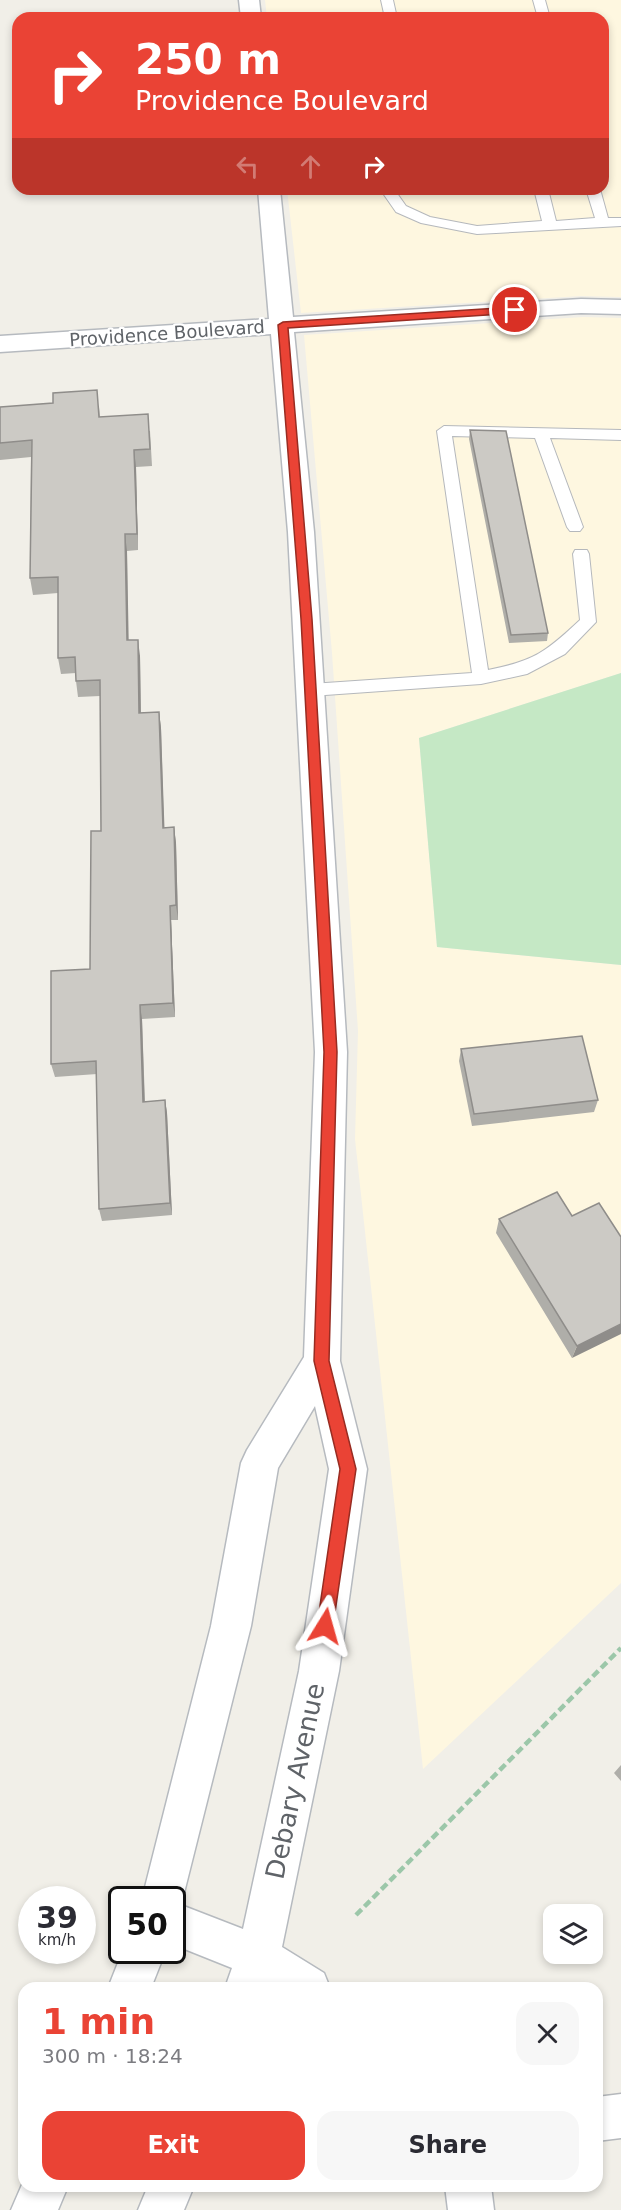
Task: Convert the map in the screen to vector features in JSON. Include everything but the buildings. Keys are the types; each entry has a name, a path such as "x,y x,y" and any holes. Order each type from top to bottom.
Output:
{"main road":[{"name":"Debary Avenue","path":"252,1972 319,1671 348,1469 321,1361 330,1052 301,532 270,195"},
{"name":"Providence Boulevard","path":"0,344 581,306 621,308"},
{"name":"Debary Avenue","path":"166,1886 231,1626 260,1463 321,1361"},
{"path":"186,1932 252,1972 288,1982"},
{"path":"132,1982 139,1964"},
{"path":"603,2118 621,2116"},
{"path":"34,2210 42,2192"},
{"path":"161,2210 168,2192"},
{"path":"469,2192 471,2210"}],"lane":[{"path":"391,195 401,209 426,220 477,230 621,222"},
{"path":"542,195 550,225"},
{"path":"595,195 603,222"},
{"path":"481,678 444,431 621,435"},
{"path":"541,434 575,527"},
{"path":"310,690 481,678 527,668 559,650 588,622 581,554"}],"path":[{"path":"356,1915 621,1648"}],"shaded area":[{"path":"265,0 621,0 621,297 581,296 301,313 288,195 609,195 609,12 266,12"},
{"path":"583,317 621,318 621,673 419,738 437,947 621,965 621,1583 423,1769 355,1139 358,1031 332,653 304,335"}],"green space":[{"path":"621,673 621,965 437,947 419,738"}],"route":[{"path":"325,1626 348,1469 321,1361 330,1052 301,532 283,325 515,310"}]}
